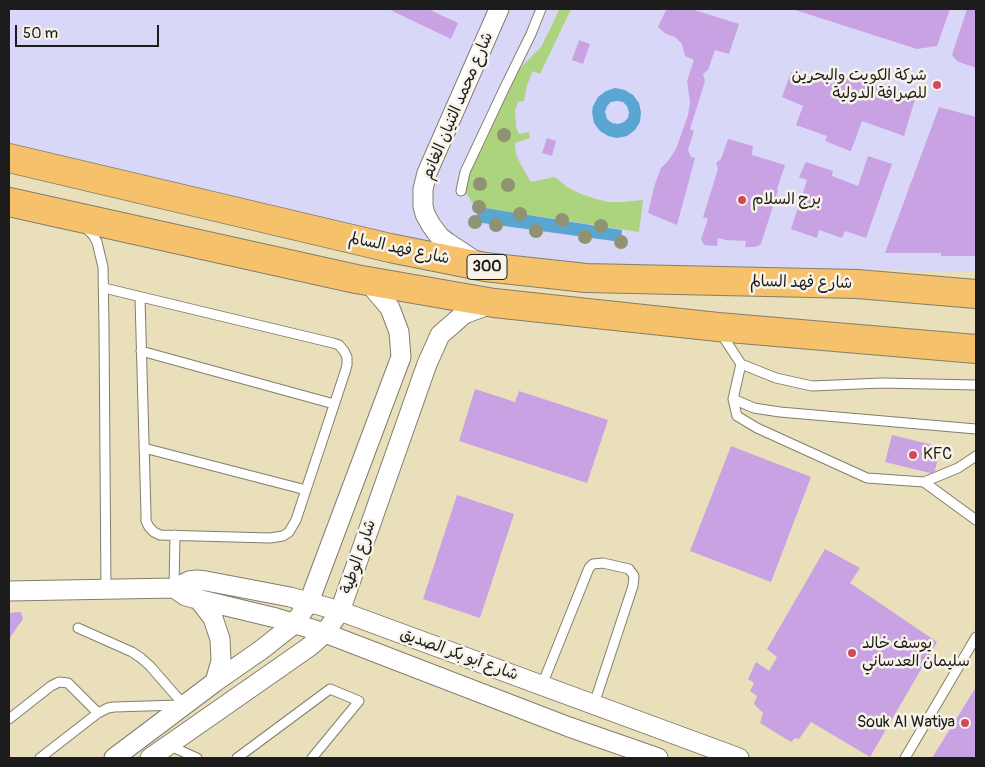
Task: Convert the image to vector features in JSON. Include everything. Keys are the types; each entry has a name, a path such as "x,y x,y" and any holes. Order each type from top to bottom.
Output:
{"main road":[{"name":"شارع فهد السالم","path":"9,158 390,248 485,267 586,278 857,284 976,294"},
{"name":"300","path":"9,202 368,282 494,303 718,328 976,349"}],"street":[{"name":"شارع محمد الثنيان الغانم","path":"485,267 448,243 435,231 425,214 423,189 427,174 500,9"},
{"name":"شارع الوطية","path":"114,758 294,624 309,602 401,357 400,332 390,308 368,282"},
{"name":"شارع الوطية","path":"150,758 309,647 325,633 340,611 427,364 440,336 464,314 494,303"},
{"name":"شارع أبو بكر الصديق","path":"9,591 174,588 189,581 198,580 290,597 340,611 739,758"},
{"name":"شارع أبو بكر الصديق","path":"174,588 186,596 325,633 569,727 658,758"},
{"path":"200,600 213,618 220,639 221,661 215,682"}],"lane":[{"path":"461,191 465,172 531,34 541,9"},
{"path":"72,216 90,231 97,242 103,267 106,590"},
{"path":"104,288 333,343 344,351 347,357 347,365 306,490 293,526 283,536 270,538 160,535 149,527 146,521 140,298"},
{"path":"718,328 741,364 776,378 812,386 882,383 976,384"},
{"path":"142,351 334,404"},
{"path":"741,364 733,399 737,416 757,428 867,478 924,482 958,468 976,456"},
{"path":"733,399 754,408 780,412 976,429"},
{"path":"144,448 306,490"},
{"path":"924,482 976,520"},
{"path":"174,535 174,588"},
{"path":"542,685 589,568 593,564 603,563 629,569 634,576 633,586 594,704"},
{"path":"78,628 136,655 150,666 184,705"},
{"path":"905,758 976,637"},
{"path":"9,719 51,686 59,682 72,686 98,714"},
{"path":"237,758 330,689 359,701 312,758"},
{"path":"40,758 108,708 184,705"},
{"path":"168,745 197,758"}],"shaded area":[{"path":"9,9 976,9 976,272 878,270 750,272 637,269 496,256 418,241 9,143"}],"green space":[{"path":"559,9 571,9 540,74 533,71 527,85 524,101 518,102 515,110 516,127 519,134 529,132 530,138 515,143 516,154 531,182 555,177 567,187 596,199 609,202 643,200 639,232 479,207 471,201 466,193 470,173 519,69 541,47"}],"water":[{"path":"615,88 625,90 633,95 639,103 641,112 640,122 635,130 627,136 617,138 608,136 600,131 594,123 593,106 598,97 606,91","holes":["611,102 623,102 629,112 628,118 618,124 612,123 607,119 605,112 607,106"]},
{"path":"479,207 622,230 621,242 475,222"}],"building":[{"path":"388,9 428,9 458,23 451,39"},
{"path":"668,9 691,9 739,24 729,54 715,50 708,70 703,74 705,81 690,129 694,131 688,150 691,157 695,158 677,225 648,213 661,168 676,149 688,115 690,102 687,81 694,60 685,56 682,44 675,37 666,34 658,27"},
{"path":"792,9 950,9 937,46 917,49"},
{"path":"967,9 976,9 976,68 959,62 952,55"},
{"path":"579,40 590,44 583,64 572,60"},
{"path":"791,72 833,84 835,75 916,96 904,136 862,121 850,151 825,141 827,136 796,125 803,106 782,97"},
{"path":"939,107 976,117 976,256 941,256 941,253 885,253"},
{"path":"547,138 556,141 552,156 542,153"},
{"name":"برج السلام","path":"728,139 753,146 752,155 785,165 761,244 755,247 745,247 746,241 718,238 717,246 704,245 701,239 708,219 703,217 718,169 716,163 721,159"},
{"path":"868,156 892,164 866,238 845,231 842,238 819,230 817,238 791,229 807,180 799,177 806,162 833,171 832,176 858,186"},
{"path":"475,389 515,402 519,391 608,420 587,483 459,441"},
{"name":"KFC","path":"892,435 941,447 934,474 885,462"},
{"path":"731,446 811,477 771,582 690,551"},
{"path":"457,495 514,514 480,618 423,599"},
{"name":"يوسف خالد سليمان العدساني","path":"825,549 860,568 850,583 937,642 870,757 811,722 799,739 795,738 791,742 760,723 763,713 754,704 757,696 750,691 754,683 748,679 756,662 769,671 777,657 767,649"},
{"path":"21,612 23,619 9,639 9,613"},
{"name":"Souk Al Watiya","path":"976,687 976,758 932,758"}],"place":[{"name":"شركة الكويت والبحرين للصرافة الدولية","path":"937,85"},
{"name":"برج السلام","path":"742,200"},
{"name":"KFC","path":"913,455"},
{"name":"يوسف خالد سليمان العدساني","path":"852,653"},
{"name":"Souk Al Watiya","path":"965,723"}]}
